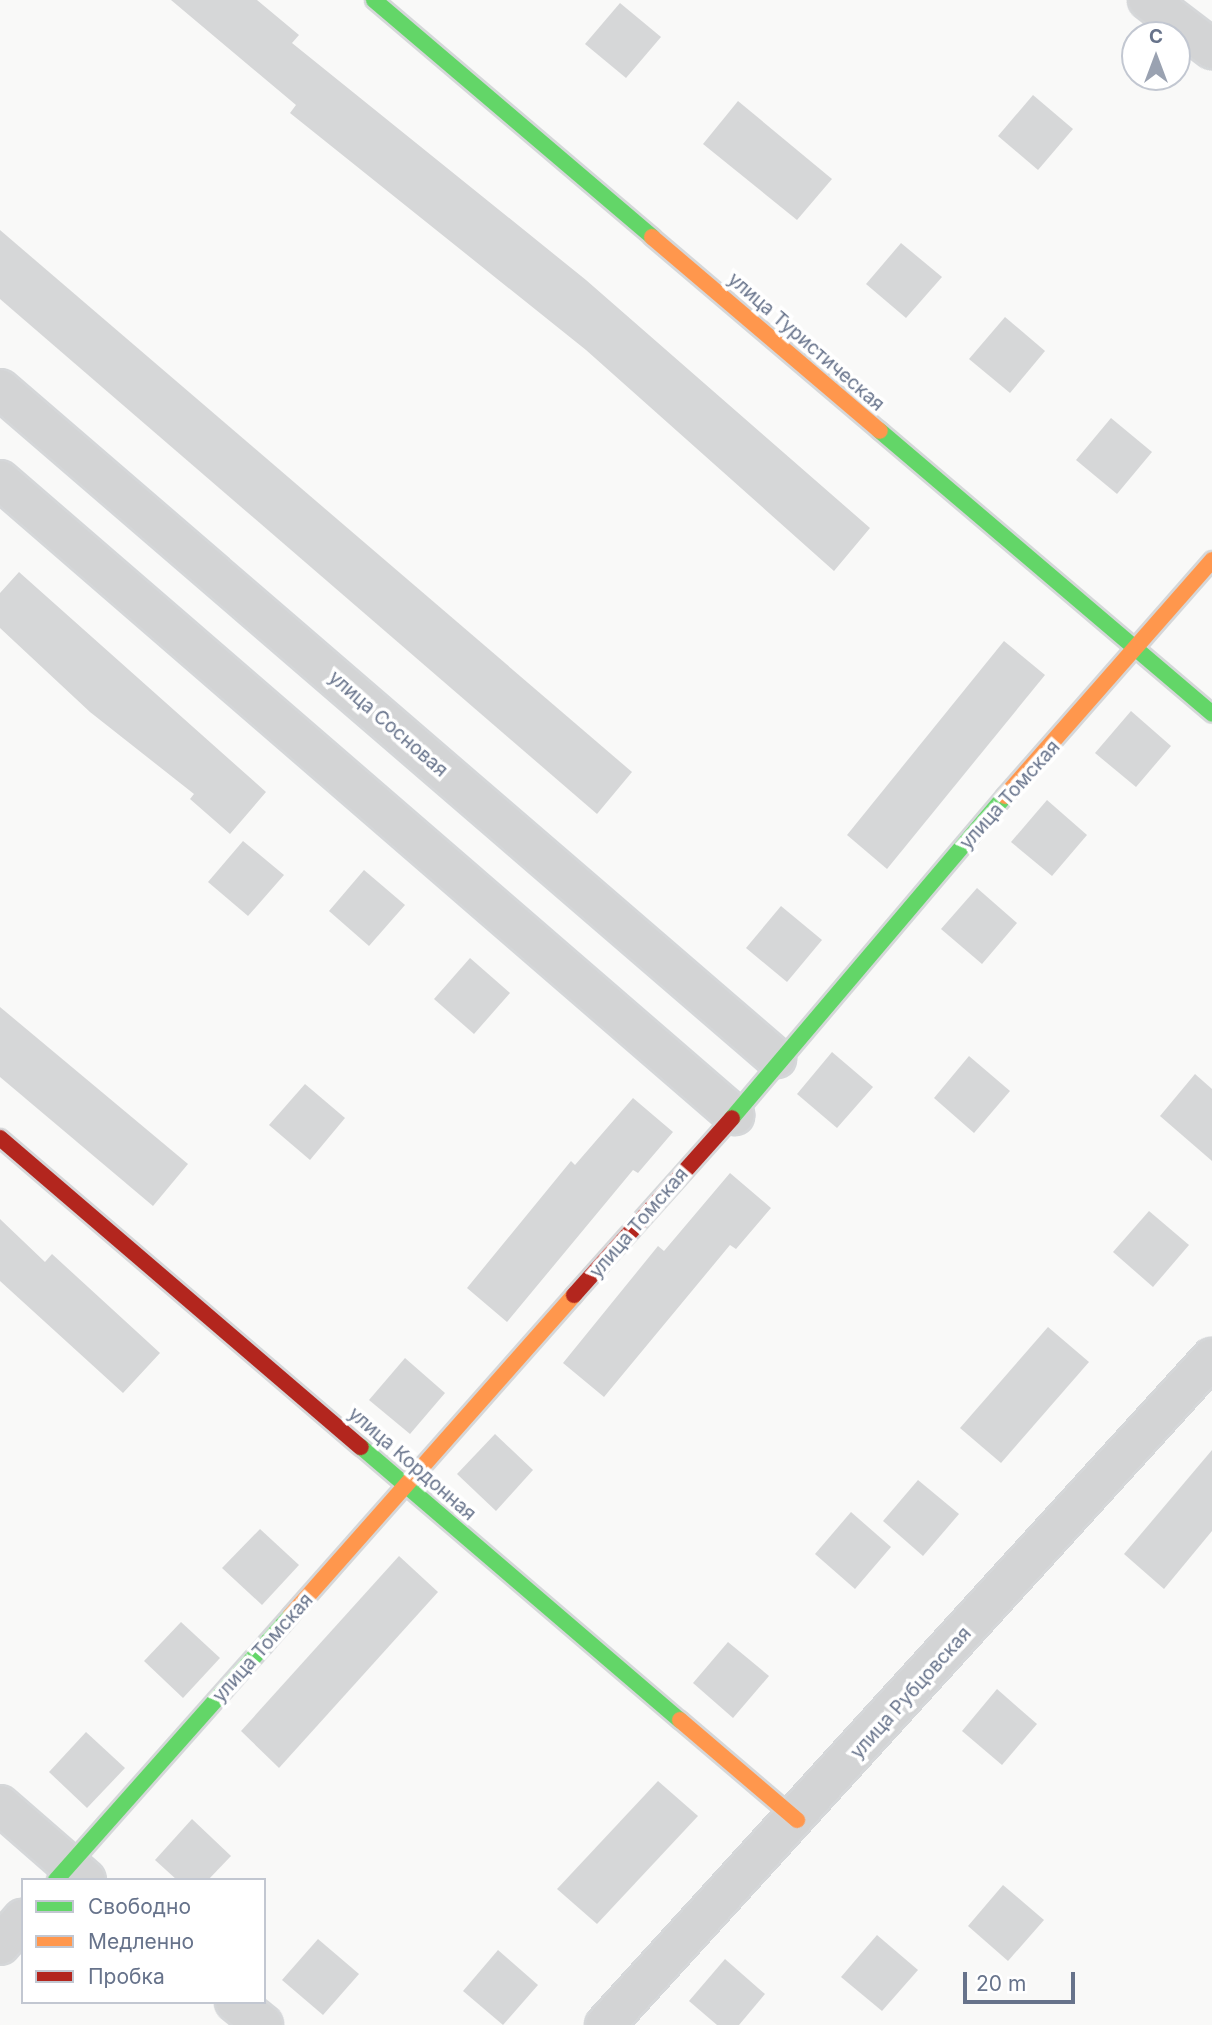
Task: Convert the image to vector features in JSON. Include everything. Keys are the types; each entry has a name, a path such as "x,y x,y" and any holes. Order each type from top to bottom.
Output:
{"street":[{"name":"улица Туристическая","path":"374,0 1136,654 1212,714"},
{"path":"1148,0 1212,49"},
{"name":"улица Сосновая","path":"0,389 776,1058"},
{"path":"0,480 734,1115"},
{"name":"улица Томская","path":"70,1875 734,1115 776,1058 1136,654 1212,560"},
{"name":"улица Кордонная","path":"0,1139 797,1821"},
{"name":"улица Рубцовская","path":"605,2025 797,1821 1212,1358"},
{"path":"0,1805 70,1875"},
{"path":"0,1945 21,1921"},
{"path":"237,2004 263,2025"}],"building":[{"path":"171,0 257,0 299,35 292,43 586,280 870,528 834,571 586,350 290,113 296,105"},
{"path":"620,3 661,37 626,78 585,44"},
{"path":"1033,95 1073,129 1038,170 998,136"},
{"path":"738,101 832,179 797,220 703,144"},
{"path":"0,230 632,772 597,814 0,299"},
{"path":"901,243 942,277 906,318 866,284"},
{"path":"1005,317 1045,351 1010,393 969,359"},
{"path":"1111,418 1152,452 1117,494 1076,460"},
{"path":"19,572 266,792 230,834 190,799 194,794 90,712 0,628 0,593"},
{"path":"1004,641 1045,675 887,869 847,835"},
{"path":"1131,711 1171,746 1136,787 1095,753"},
{"path":"1047,800 1087,835 1052,876 1011,842"},
{"path":"243,841 284,875 248,916 208,882"},
{"path":"364,870 405,905 369,946 329,911"},
{"path":"977,888 1017,923 982,964 941,929"},
{"path":"781,906 822,940 787,982 746,948"},
{"path":"470,958 510,993 474,1034 434,999"},
{"path":"0,1007 188,1164 153,1206 0,1077"},
{"path":"832,1052 873,1087 837,1128 797,1094"},
{"path":"969,1056 1010,1091 974,1133 934,1098"},
{"path":"1195,1074 1212,1089 1212,1161 1160,1116"},
{"path":"305,1084 345,1118 310,1160 269,1125"},
{"path":"633,1098 673,1132 638,1173 633,1170 507,1322 467,1288 571,1161 575,1165"},
{"path":"730,1173 771,1208 736,1249 730,1245 604,1397 563,1363 658,1246 664,1251"},
{"path":"1149,1211 1189,1245 1153,1287 1113,1252"},
{"path":"0,1219 45,1262 52,1254 160,1353 123,1393 0,1281"},
{"path":"1048,1327 1089,1362 1001,1463 960,1428"},
{"path":"405,1358 445,1393 410,1434 369,1400"},
{"path":"495,1434 533,1470 496,1511 457,1474"},
{"path":"1212,1450 1212,1531 1164,1589 1124,1554"},
{"path":"918,1480 959,1514 923,1556 883,1521"},
{"path":"851,1512 891,1547 855,1589 815,1554"},
{"path":"260,1529 299,1565 262,1605 222,1568"},
{"path":"399,1556 438,1592 279,1768 241,1731"},
{"path":"181,1622 220,1658 183,1698 144,1661"},
{"path":"728,1642 769,1676 733,1718 693,1683"},
{"path":"997,1689 1037,1724 1002,1765 962,1731"},
{"path":"86,1732 125,1768 87,1808 49,1772"},
{"path":"658,1781 698,1816 597,1924 557,1889"},
{"path":"192,1819 231,1856 210,1878 175,1878 155,1860"},
{"path":"1003,1885 1044,1920 1008,1961 968,1926"},
{"path":"877,1935 918,1970 882,2011 841,1977"},
{"path":"318,1939 359,1974 323,2015 282,1980"},
{"path":"498,1950 538,1985 503,2025 463,1991"},
{"path":"725,1959 765,1994 739,2025 717,2025 689,2001"}],"traffic: fast":[{"path":"374,0 652,237"},
{"path":"880,431 1212,714"},
{"path":"732,1118 1005,796"},
{"path":"361,1447 680,1720"},
{"path":"58,1878 291,1615"}],"traffic: slow":[{"path":"652,237 880,431"},
{"path":"1005,796 1212,560"},
{"path":"291,1615 574,1295"},
{"path":"680,1720 797,1820"}],"traffic: jam":[{"path":"574,1295 732,1118"},
{"path":"0,1138 361,1447"}]}
